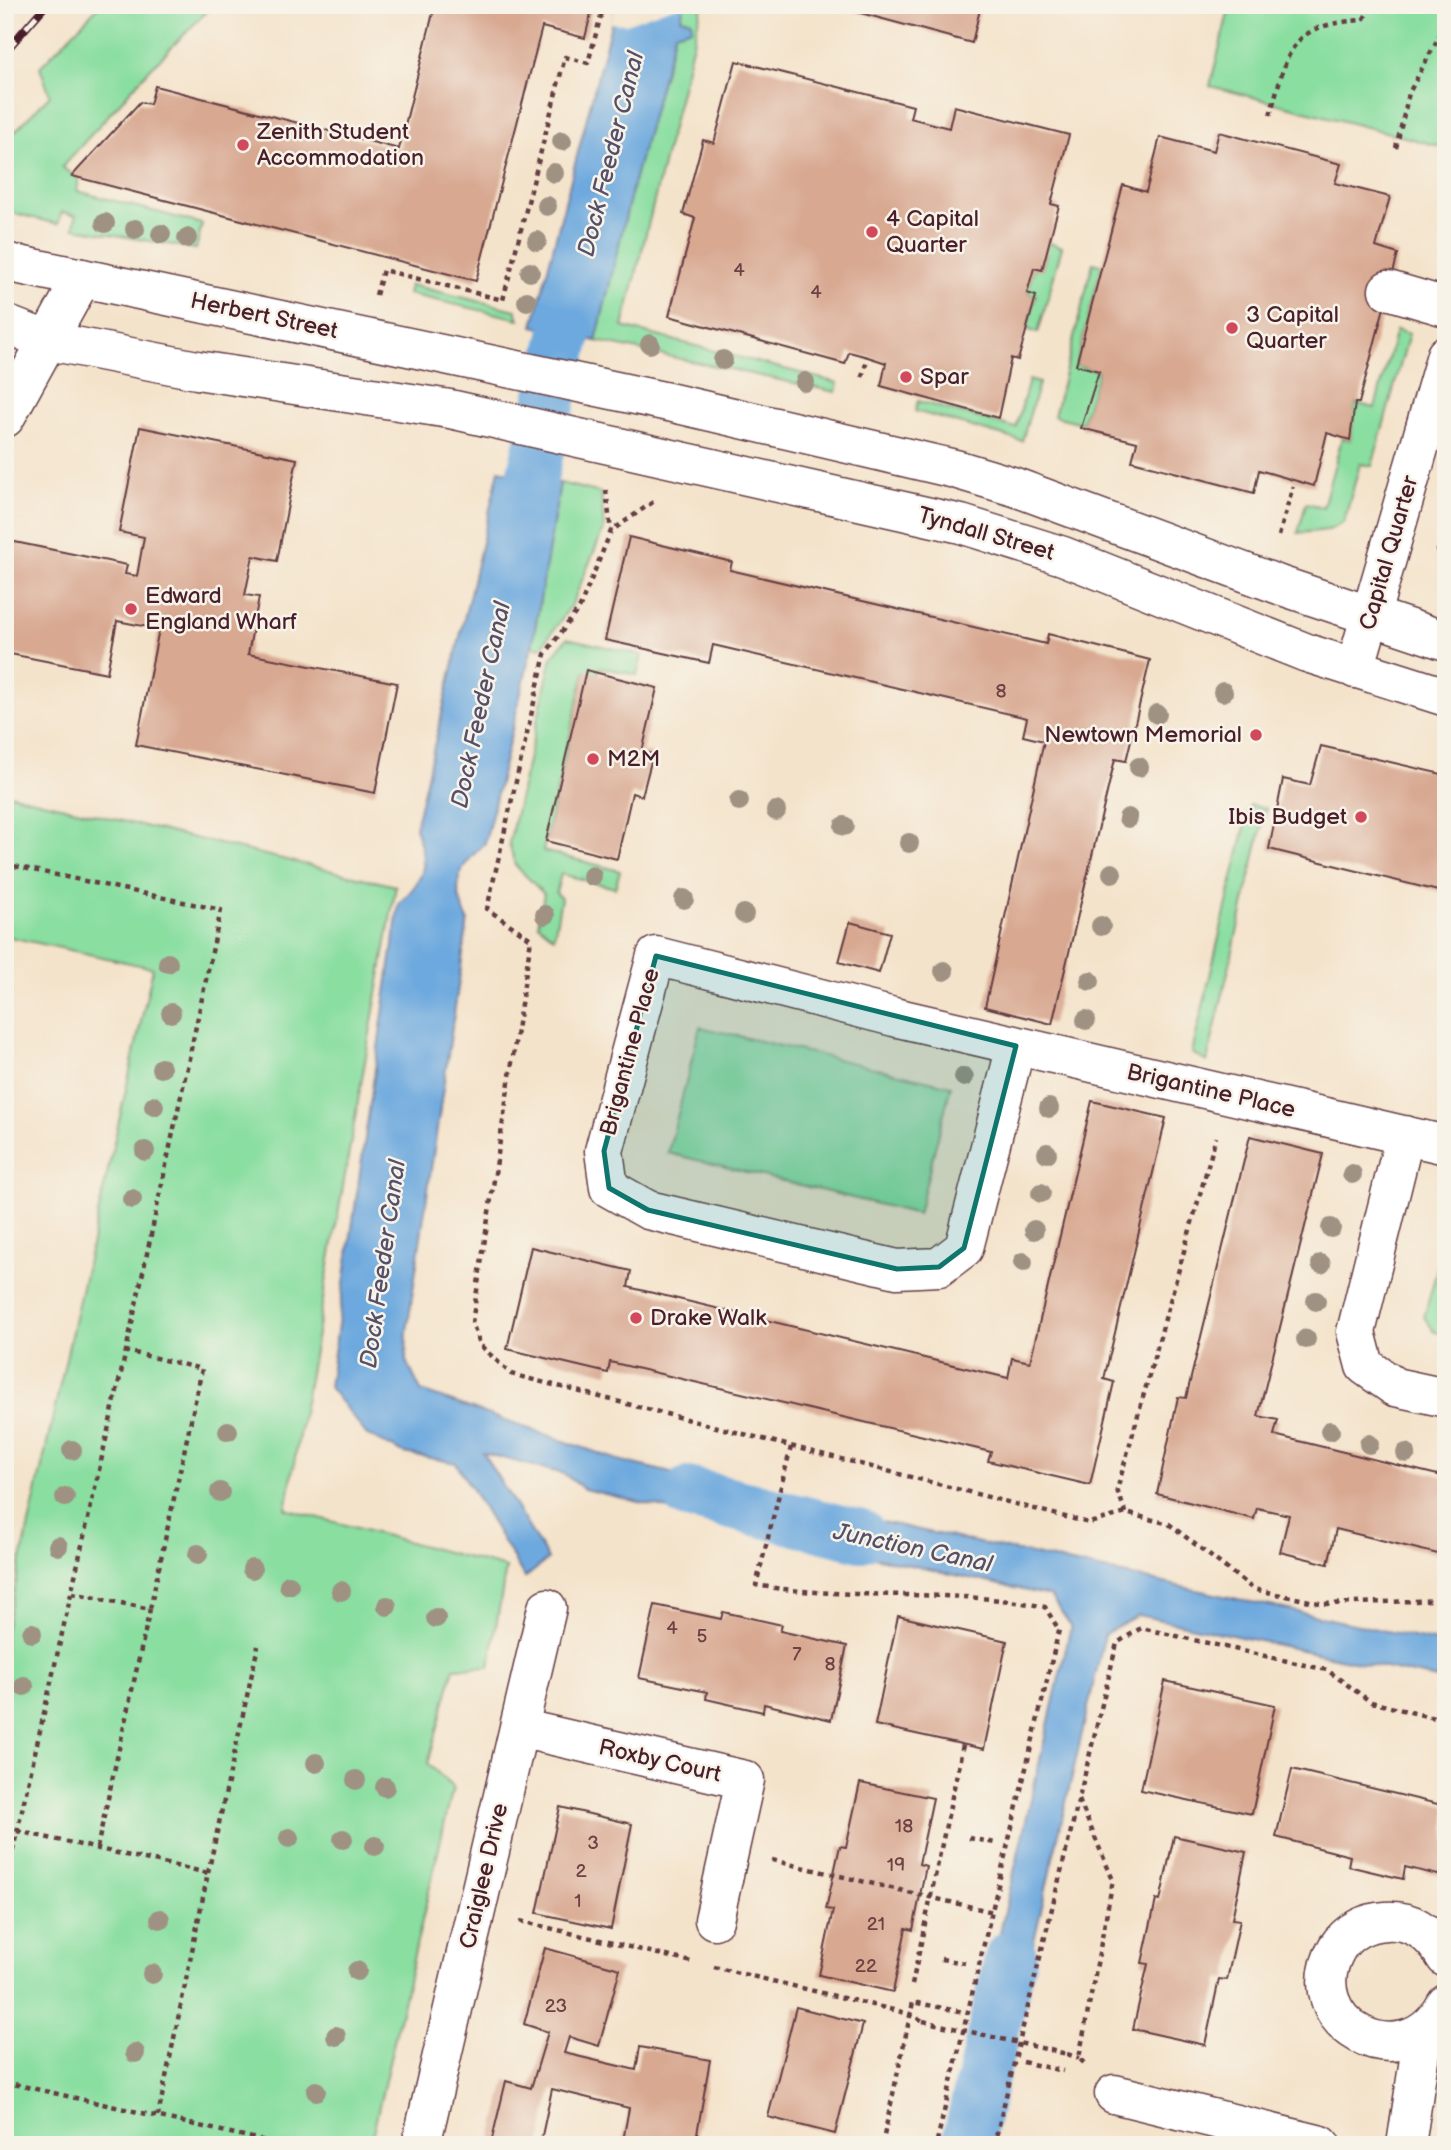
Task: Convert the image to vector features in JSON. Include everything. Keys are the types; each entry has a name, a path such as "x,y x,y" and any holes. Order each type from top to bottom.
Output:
{"street":[{"name":"Herbert Street","path":"11,274 82,278 608,389 967,473 1100,517 1370,616"},
{"path":"5,418 82,278"},
{"path":"1388,290 1446,307"},
{"path":"5,324 49,341"},
{"name":"Tyndall Street","path":"49,341 197,370 425,405 510,422 961,524 1063,556 1243,629 1446,698"},
{"name":"Capital Quarter","path":"1355,669 1446,355"},
{"path":"1370,616 1446,641"},
{"name":"Brigantine Place","path":"1016,1046 964,1248 939,1267 897,1269 648,1210 609,1188 604,1151 656,956 894,1017 1446,1145"},
{"path":"1405,1135 1356,1332 1365,1366 1395,1387 1446,1398"},
{"name":"Craiglee Drive","path":"421,2145 547,1608"},
{"name":"Roxby Court","path":"519,1728 745,1780 714,1920"},
{"path":"1434,2018 1406,2040 1386,2042 1367,2038 1350,2029 1337,2015 1329,1996 1327,1977 1332,1958 1342,1941 1356,1928 1376,1921 1398,1920 1417,1927 1435,1939 1446,1958"},
{"path":"1406,2145 1434,2018"},
{"path":"1114,2094 1273,2140 1321,2145"}],"path":[{"path":"376,300 383,270 503,299 565,57 588,63 603,8 614,10 639,5"},
{"path":"1270,115 1286,61 1302,34 1333,22 1363,20 1373,5"},
{"path":"1396,148 1409,93 1442,31 1438,5"},
{"path":"862,377 868,357"},
{"path":"606,485 611,531 580,607 545,654 487,909 531,939 472,1323 481,1346 511,1374 791,1447 1089,1523 1126,1513 1170,1524 1253,1589 1324,1604 1446,1600"},
{"path":"1277,544 1293,486"},
{"path":"611,531 659,498"},
{"path":"5,864 221,910 126,1351 5,1885"},
{"path":"1126,1513 1116,1490 1228,1094"},
{"path":"1437,1269 1446,1270"},
{"path":"97,1849 202,1369 126,1351"},
{"path":"791,1447 756,1585 804,1593 953,1594 1045,1606 1059,1630 936,2145"},
{"path":"72,1593 150,1609"},
{"path":"994,2145 1117,1643 1141,1628 1326,1670 1371,1702 1446,1721"},
{"path":"158,2116 258,1646"},
{"path":"912,1985 963,1745"},
{"path":"1079,1800 1113,1880 1079,2058"},
{"path":"18,1831 208,1873"},
{"path":"970,1838 995,1843"},
{"path":"730,1850 993,1913"},
{"path":"941,1959 965,1964"},
{"path":"882,2145 913,2002 968,2013"},
{"path":"910,2014 923,2021 1079,2058 1114,2094"},
{"path":"1023,2062 1063,2071"},
{"path":"5,2082 266,2141 265,2145"}],"highlighted area":[{"path":"656,956 1016,1046 964,1248 939,1267 897,1269 648,1210 609,1188 604,1151"}],"green space":[{"path":"100,5 213,5 148,71 62,167 79,179 77,191 202,224 196,249 74,228 76,215 62,212 58,224 5,211 5,142 50,95 40,67"},
{"path":"683,5 702,6 623,327 838,383 836,392 596,341 634,181 675,32 692,28 680,18"},
{"path":"1230,5 1446,5 1446,148 1210,86"},
{"path":"1049,243 1062,247 1038,333 1027,329 1036,296 1027,293 1034,268 1042,269"},
{"path":"1093,263 1102,265 1076,365 1099,371 1082,423 1054,416"},
{"path":"410,285 516,310 519,319 408,294"},
{"path":"1396,330 1409,334 1372,466 1360,464 1344,522 1329,530 1298,533 1306,503 1323,507 1342,438 1350,440 1355,403 1375,408"},
{"path":"1029,380 1039,383 1022,441 915,411 918,401 1016,428"},
{"path":"560,483 601,493 604,528 572,604 541,648 532,646"},
{"path":"567,638 642,655 637,675 600,667 598,674 585,671 543,851 620,871 615,888 561,874 556,893 561,898 554,937 538,924 544,894 515,865 509,843 552,657"},
{"path":"5,793 396,886 286,1509 506,1568 489,1667 454,1668 428,1764 453,1787 370,2145 5,2145 5,1632 153,968 5,936"},
{"path":"1250,805 1266,808 1207,1062 1192,1053"},
{"path":"700,1027 951,1086 918,1214 668,1153"},
{"path":"1446,1237 1446,1334 1435,1332 1424,1317"}],"water":[{"path":"616,5 684,5 681,18 691,20 692,28 675,33 634,181 596,341 533,326"},
{"path":"499,470 560,483 532,646 485,843 462,870 459,878 459,896 468,920 407,1331 406,1360 421,1391 618,1460 761,1495 753,1529 584,1489 564,1474 483,1453 548,1559 525,1578 456,1463 404,1453 367,1435 329,1387 399,903 416,885 423,869 422,851 415,828"},
{"path":"795,1503 1446,1644 1437,1679 1138,1615 1105,1634 1013,2031 979,2023 1071,1626 1050,1596 788,1538"},
{"path":"973,2045 1008,2053 986,2145 949,2145"}],"pier":[{"path":"616,5 687,5 667,9 626,24 610,23"}],"building":[{"name":"Zenith Student Accommodation","path":"435,5 593,5 585,38 542,27 476,281 72,176 140,102 150,104 155,86 399,149"},
{"path":"831,5 981,5 972,43"},
{"name":"4 Capital Quarter","path":"736,61 913,106 910,118 949,128 954,106 1069,135 1051,204 1059,206 1042,270 1034,268 1027,293 1036,296 1018,360 1011,358 998,418 881,386 886,363 868,357 849,352 845,364 669,316 695,218 683,214 703,140 714,143"},
{"name":"3 Capital Quarter","path":"1219,132 1341,164 1335,183 1390,197 1376,247 1398,254 1359,403 1355,403 1350,440 1327,433 1314,486 1259,470 1254,493 1132,461 1137,442 1081,428 1099,371 1076,365 1123,185 1146,192 1160,137 1214,151"},
{"name":"Edward England Wharf","path":"140,427 297,459 277,561 253,556 245,595 259,597 248,654 397,683 375,793 136,745 159,629 117,621 107,673 5,653 5,540 127,565 125,574 137,576 144,537 119,532"},
{"path":"629,537 732,562 730,570 1046,644 1048,634 1150,660 1126,761 1115,759 1052,1024 985,1007 1044,741 1023,736 1027,718 713,645 709,663 605,640"},
{"path":"586,670 657,688 642,752 653,754 642,796 632,793 617,859 546,841"},
{"name":"Ibis Budget","path":"1321,746 1446,775 1446,893 1269,849 1283,779 1310,785"},
{"path":"850,922 890,933 879,973 839,962"},
{"name":"Drake Walk","path":"1092,1101 1166,1118 1104,1379 1114,1382 1090,1485 988,1461 991,1452 610,1362 608,1373 507,1349 531,1247 631,1271 628,1287 1008,1378 1012,1358 1030,1362"},
{"path":"1250,1136 1323,1154 1258,1416 1278,1420 1274,1435 1446,1477 1446,1556 1336,1529 1328,1564 1280,1552 1289,1515 1257,1508 1254,1519 1157,1494 1178,1397 1186,1398"},
{"path":"655,1605 721,1619 723,1612 782,1625 780,1631 847,1646 831,1720 764,1704 763,1712 706,1699 707,1692 639,1678"},
{"path":"898,1616 1007,1641 984,1749 875,1725"},
{"path":"1165,1681 1275,1705 1252,1814 1141,1790"},
{"path":"1292,1769 1446,1806 1446,1877 1405,1867 1403,1879 1348,1866 1350,1856 1276,1837"},
{"path":"860,1783 933,1798 919,1864 926,1866 913,1930 906,1928 893,1992 819,1975 833,1910 826,1909 840,1846 846,1847"},
{"path":"560,1807 632,1824 611,1929 537,1913"},
{"path":"1174,1836 1246,1852 1232,1919 1240,1920 1227,1980 1219,1979 1205,2045 1133,2029 1148,1964 1142,1963 1156,1900 1160,1901"},
{"path":"545,1948 620,1969 599,2046 569,2037 564,2053 636,2070 640,2047 710,2060 695,2145 645,2145 623,2141 629,2108 552,2089 540,2145 491,2143 506,2081 531,2088 548,2032 524,2024"},
{"path":"796,2007 863,2024 835,2134 768,2117"}],"waterway":[{"name":"Dock Feeder Canal","path":"516,546 582,263"},
{"name":"Junction Canal","path":"688,1493 861,1536"},
{"path":"967,2145 1011,1956"}],"railway":[{"path":"5,52 46,5"}],"place":[{"name":"Zenith Student Accommodation","path":"243,145"},
{"name":"4 Capital Quarter","path":"872,232"},
{"name":"3 Capital Quarter","path":"1232,328"},
{"name":"Spar","path":"906,377"},
{"name":"Edward England Wharf","path":"131,609"},
{"name":"Newtown Memorial","path":"1256,735"},
{"name":"M2M","path":"593,759"},
{"name":"Ibis Budget","path":"1361,817"},
{"name":"Drake Walk","path":"636,1318"}]}
